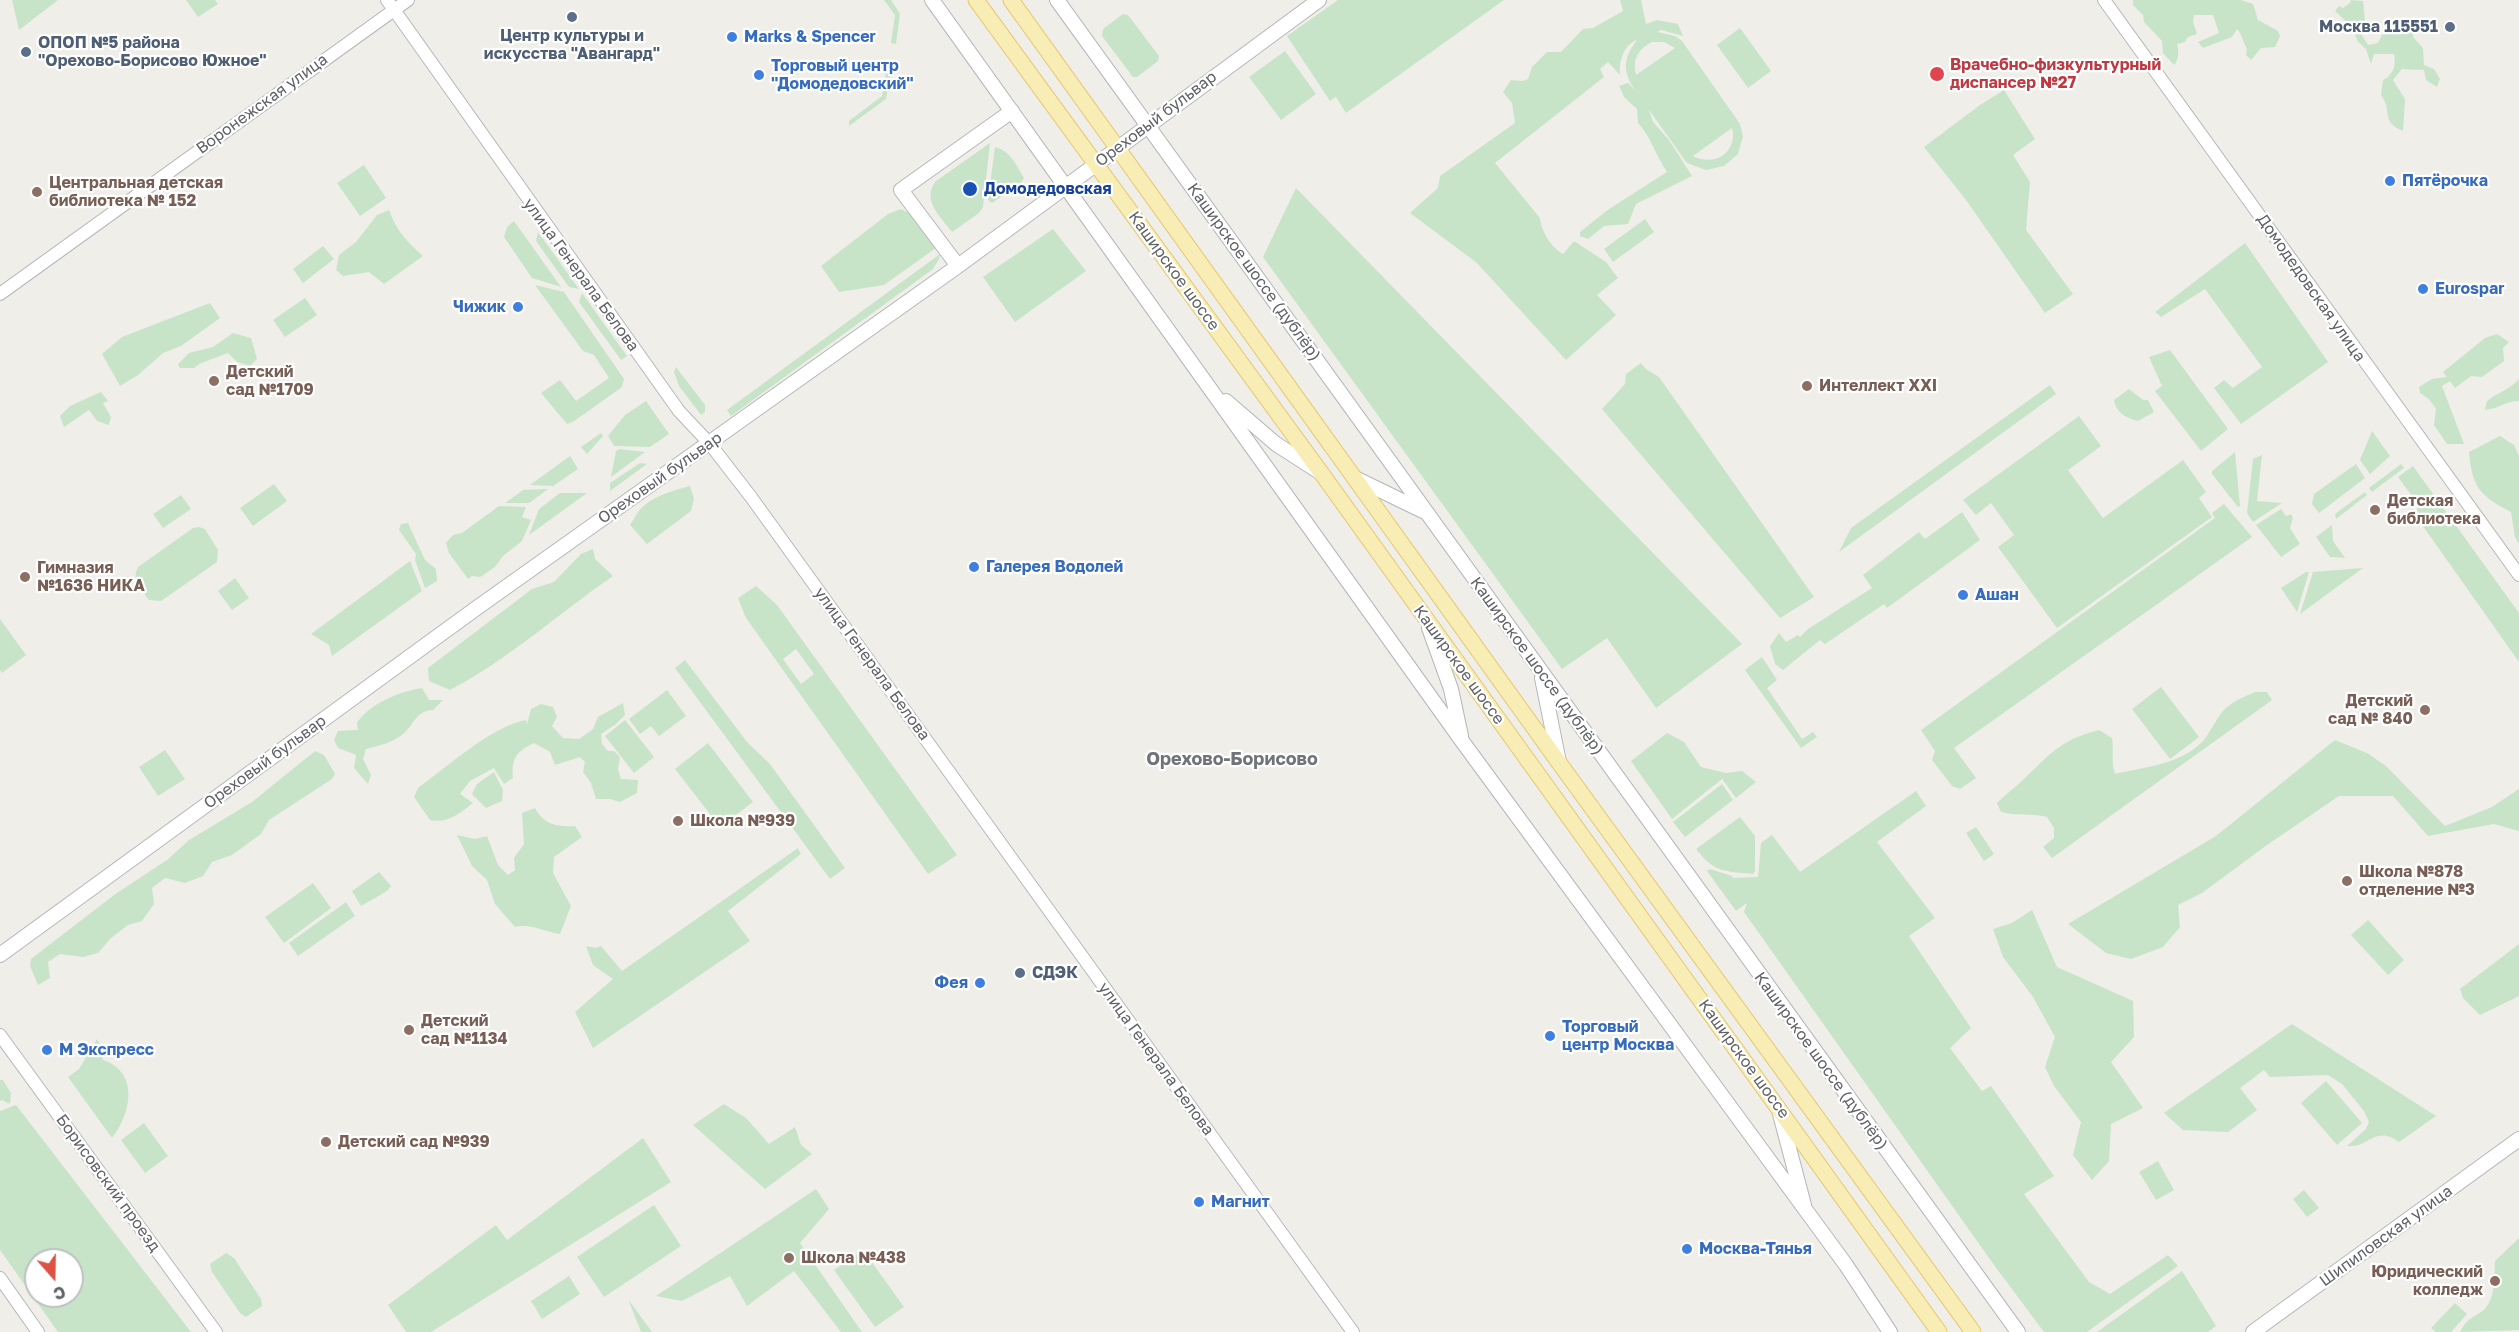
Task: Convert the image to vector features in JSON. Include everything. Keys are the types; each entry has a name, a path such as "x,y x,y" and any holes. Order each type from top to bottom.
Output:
{"main road":[{"path":"932,0 1462,741 1846,1265 1890,1332"},
{"name":"Каширское шоссе","path":"976,0 1322,474 1939,1332"},
{"name":"Каширское шоссе","path":"1011,0 1560,764 1973,1332"},
{"name":"Каширское шоссе (дублёр)","path":"1057,0 2018,1332"},
{"name":"Ореховый бульвар","path":"0,955 478,607 958,266 1319,0"},
{"path":"958,266 901,190 1012,111"},
{"path":"1209,386 1276,444 1322,474"},
{"path":"1355,478 1426,512"},
{"path":"1426,619 1451,689 1462,741"},
{"path":"1538,668 1546,693 1560,764"},
{"path":"1778,1106 1807,1214"},
{"name":"Шипиловская улица","path":"2253,1332 2519,1139"}],"street":[{"name":"Воронежская улица","path":"0,294 390,5 408,0"},
{"name":"Домодедовская улица","path":"2104,0 2519,575"},
{"name":"улица Генерала Белова","path":"390,5 679,411 710,444 899,700 1353,1332"},
{"name":"Борисовский проезд","path":"0,1035 216,1332"},
{"path":"0,1278 38,1332"}],"green space":[{"path":"12,0 58,0 19,30"},
{"path":"186,0 215,0 218,4 198,17"},
{"path":"884,0 891,0 900,14 896,44 891,43 895,15"},
{"path":"1338,0 1504,0 1346,113 1336,97 1330,101 1287,36"},
{"path":"1620,0 1641,0 1646,24 1657,20 1678,24 1683,36 1661,30 1658,32 1675,36 1682,41 1740,124 1743,136 1738,154 1724,166 1706,170 1687,163 1649,110 1653,122 1669,140 1692,176 1636,204 1628,224 1604,226 1588,239 1580,236 1580,232 1609,209 1667,172 1638,123 1637,109 1624,97 1619,86 1628,83 1635,90 1628,76 1626,65 1629,53 1637,40 1628,46 1623,54 1620,75 1608,62 1600,69 1604,77 1495,163 1540,218 1545,233 1554,247 1563,254 1574,241 1606,262 1618,278 1597,295 1616,315 1566,360 1477,263 1410,213 1438,188 1440,176 1515,123 1512,103 1503,92 1511,80 1528,79 1532,67 1547,52 1561,52 1583,29 1593,28 1623,11","holes":["1652,42 1664,42 1675,48 1636,75 1637,56","1732,128 1731,144 1723,156 1709,160 1693,156"]},
{"path":"2133,0 2241,0 2253,4 2258,20 2278,31 2280,36 2275,47 2261,48 2251,60 2246,55 2247,49 2237,29 2232,37 2203,48 2198,42 2219,33 2213,15 2194,15 2193,22 2197,34 2177,44 2178,55 2174,65 2163,53 2162,41 2144,22 2143,15 2133,5"},
{"path":"2350,0 2363,1 2365,21 2358,29 2368,45 2378,43 2382,35 2392,33 2398,25 2413,18 2415,26 2413,37 2423,48 2424,65 2434,69 2440,79 2437,87 2426,80 2424,70 2402,69 2393,80 2405,99 2403,131 2396,128 2389,120 2381,95 2383,80 2390,75 2393,69 2394,54 2374,54 2371,64 2366,49 2358,42 2352,27 2335,11 2339,6 2343,8 2351,2"},
{"path":"1123,14 1128,15 1159,56 1158,61 1137,77 1133,77 1102,36 1103,29"},
{"path":"1740,28 1771,71 1748,88 1717,45"},
{"path":"1285,51 1316,94 1281,120 1249,77"},
{"path":"887,66 892,67 886,99 849,126 849,121 882,96"},
{"path":"2004,90 2035,139 2013,155 2030,182 2026,230 2073,294 2045,313 1966,200 1924,147"},
{"path":"990,143 983,207 979,213 952,232 934,208 930,195 932,188 936,181"},
{"path":"995,147 1009,155 1024,178 1020,184 992,203 988,200"},
{"path":"364,165 386,198 360,216 337,183"},
{"path":"1296,188 1742,644 1656,708 1607,638 1562,669 1263,257"},
{"path":"901,209 913,215 936,248 884,285 839,292 821,266 888,214"},
{"path":"389,210 403,235 423,256 384,284 369,272 343,276 336,270 339,255 356,242 377,215"},
{"path":"1645,219 1654,232 1613,262 1604,249"},
{"path":"514,221 561,287 532,278 504,237 507,227"},
{"path":"1053,229 1086,271 1015,322 983,277"},
{"path":"538,232 579,289 569,287 536,241"},
{"path":"2245,243 2328,362 2241,424 2214,388 2224,380 2233,388 2262,367 2205,289 2161,317 2155,312"},
{"path":"323,246 334,259 303,283 293,269"},
{"path":"940,254 933,269 731,416 727,410"},
{"path":"535,285 564,292 624,379 622,387 567,424 541,393 560,380 576,401 609,378 594,355 583,351"},
{"path":"582,293 627,356 621,360 579,302"},
{"path":"305,298 317,315 285,337 273,320"},
{"path":"210,303 220,318 181,346 163,353 138,375 120,386 102,354 122,337"},
{"path":"233,333 251,338 257,359 250,366 237,362 228,353 194,368 180,368 178,364 189,353 213,347"},
{"path":"2497,334 2509,342 2503,348 2504,361 2482,377 2471,376 2455,388 2450,381 2442,386 2464,444 2447,444 2434,425 2436,409 2429,399 2420,393 2419,387 2432,379 2447,377 2443,372 2485,338"},
{"path":"2170,350 2228,429 2201,451 2155,391 2162,386 2149,357"},
{"path":"1641,363 1659,377 1814,597 1780,618 1602,409 1625,384 1626,374"},
{"path":"676,367 705,405 705,412 701,415 679,386 674,372"},
{"path":"2519,379 2519,401 2485,410 2487,401 2512,386"},
{"path":"2050,385 2056,394 1839,552 1851,528"},
{"path":"2129,389 2143,400 2148,400 2154,412 2138,421 2119,412 2114,400"},
{"path":"101,392 108,401 103,403 111,417 109,425 97,421 89,410 64,427 60,416 70,406"},
{"path":"646,401 669,434 650,447 614,446 608,436 625,415"},
{"path":"2079,416 2101,446 2068,470 2103,518 2183,460 2206,492 2199,498 2212,517 2057,628 1998,547 2014,535 1991,503 1976,515 1963,500"},
{"path":"2372,431 2390,456 2370,474 2360,460"},
{"path":"601,433 603,436 587,454 581,447"},
{"path":"2500,436 2514,445 2519,456 2519,544 2515,537 2511,512 2485,495 2475,482 2470,464 2469,452"},
{"path":"620,449 645,452 611,477 616,451"},
{"path":"2235,452 2240,506 2238,507 2212,474 2212,471"},
{"path":"2262,455 2257,501 2282,503 2253,522 2247,513 2253,459"},
{"path":"570,456 578,469 553,486 530,485"},
{"path":"640,463 647,464 610,491 610,483"},
{"path":"2356,464 2365,478 2319,513 2312,504 2314,494"},
{"path":"2401,464 2404,468 2372,492 2369,488"},
{"path":"2413,466 2519,613 2519,662 2413,512 2420,507 2398,477"},
{"path":"274,484 287,501 253,526 240,508"},
{"path":"690,486 694,499 691,511 647,544 630,525 638,512 655,498"},
{"path":"548,489 529,503 505,503 523,490"},
{"path":"2365,492 2367,495 2336,519 2335,514"},
{"path":"560,493 587,493 529,535 539,509"},
{"path":"181,495 191,509 163,528 153,514"},
{"path":"2224,504 2252,537 1954,748 1976,778 1960,789 1952,786 1932,760 1935,751 1921,730 2215,518 2212,513"},
{"path":"499,506 526,507 522,517 531,520 522,541 503,556 495,567 480,577 472,576 468,579 449,553 446,543 453,535 462,533"},
{"path":"2281,509 2286,516 2291,514 2293,518 2290,528 2300,544 2281,557 2256,525"},
{"path":"1962,512 1980,540 1887,608 1884,604 1825,644 1820,640 1783,670 1775,664 1770,646 1779,633 1786,642 1798,635 1800,637 1808,629 1872,588 1863,575 1919,532 1925,539"},
{"path":"408,523 425,560 436,569 437,581 425,588 415,560 416,554 399,530 401,524"},
{"path":"2332,525 2333,541 2345,558 2330,557 2316,537"},
{"path":"193,528 205,529 218,550 217,562 161,601 149,600 136,581 138,567"},
{"path":"593,549 595,559 613,576 472,678 450,690 429,681 428,668 532,589 554,582 581,554"},
{"path":"410,561 422,591 332,656 329,645 311,634"},
{"path":"2363,568 2300,614 2313,572"},
{"path":"2309,572 2297,612 2281,588"},
{"path":"235,578 249,598 232,610 218,591"},
{"path":"756,586 777,605 957,855 928,874 746,618 738,598","holes":["796,649 814,674 801,684 783,659"]},
{"path":"0,619 26,655 2,673 0,670"},
{"path":"1762,657 1777,680 1767,688 1802,739 1813,732 1817,737 1801,748 1745,670"},
{"path":"685,660 747,742 770,764 845,868 830,879 675,668"},
{"path":"2161,687 2199,737 2170,759 2132,709"},
{"path":"422,688 429,700 443,700 433,710 419,715 399,737 366,749 363,759 371,775 368,784 354,768 356,755 338,748 334,740 338,731 358,730 357,723 377,704 404,692"},
{"path":"667,690 686,716 659,736 651,726 640,734 629,719"},
{"path":"2255,692 2267,692 2272,700 2052,858 2043,847 2054,838 2054,828 2047,817 2001,812 1997,803 2050,754 2075,738 2099,730 2112,738 2115,774 2161,764 2193,750 2202,742 2226,708"},
{"path":"623,703 625,715 601,734 602,744 608,751 614,751 620,757 618,769 621,779 638,780 637,793 620,802 596,799 591,783 583,772 585,762 580,757 555,765 550,752 534,743 516,756 513,778 504,784 494,768 470,781 460,794 473,803 453,817 430,820 414,797 418,788 485,739 513,724 526,720 527,724 531,709 541,704 553,707 557,717 552,726 563,738 579,739 593,729 598,717"},
{"path":"625,720 654,757 634,773 605,736"},
{"path":"1667,733 1684,742 1701,767 1726,773 1742,771 1756,782 1736,798 1722,779 1672,819 1631,761"},
{"path":"2335,740 2367,753 2386,766 2445,826 2492,807 2519,789 2519,831 2494,824 2428,836 2393,796 2339,796 2202,893 2178,905 2180,927 2163,947 2131,959 2106,953 2068,924 2216,836"},
{"path":"708,743 753,802 720,827 675,769"},
{"path":"165,750 185,779 158,796 139,767"},
{"path":"315,751 324,755 335,774 332,779 269,820 261,834 232,855 212,862 203,876 185,883 165,878 152,888 154,904 142,921 128,925 111,938 98,953 83,957 60,954 48,962 50,978 38,985 30,966 31,959 114,895 167,860 189,840 252,802"},
{"path":"494,772 503,790 502,801 486,808 472,794 477,784"},
{"path":"1722,784 1733,800 1685,837 1673,822"},
{"path":"1916,791 1926,806 1877,842 1935,918 1909,936 1971,1028 1950,1048 1982,1091 1991,1086 2054,1176 2024,1194 2089,1282 2110,1294 2168,1255 2178,1266 2087,1332 2044,1332 1744,912 1747,903 1736,911 1707,871 1710,869 1733,878 1758,877 1761,843 1772,835 1800,872"},
{"path":"535,808 552,824 575,826 582,837 554,857 553,873 571,906 560,934 532,927 515,927 495,904 487,880 472,866 457,835 475,839 487,836 498,865 508,875 515,870 514,858 524,844 522,813"},
{"path":"1740,817 1755,836 1755,871 1753,874 1715,867 1696,849"},
{"path":"1976,827 1994,854 1984,861 1966,833"},
{"path":"798,848 801,854 728,911 750,941 593,1048 575,1012 613,979 593,965 586,946 596,948 601,946 622,971"},
{"path":"379,872 391,886 387,891 361,906 352,891"},
{"path":"313,883 331,908 284,943 265,917"},
{"path":"346,902 355,916 298,956 289,943"},
{"path":"2032,910 2057,967 2133,1001 2134,1037 2111,1062 2143,1108 2111,1124 2109,1161 2092,1180 2073,1155 2081,1122 2054,1086 2045,1067 2055,1037 2033,997 2003,957 1993,929 2012,923"},
{"path":"2368,920 2404,960 2388,975 2351,935"},
{"path":"2519,944 2519,996 2480,1015 2463,998 2460,989"},
{"path":"2292,1024 2436,1116 2399,1142 2383,1135 2354,1146 2347,1146 2366,1129 2369,1122 2364,1111 2342,1084 2328,1075 2270,1077 2264,1070 2240,1088 2257,1110 2228,1132 2183,1130 2164,1113"},
{"path":"97,1039 102,1048 103,1060 115,1066 127,1083 128,1094 124,1117 112,1138 68,1077 79,1069"},
{"path":"0,1080 3,1080 11,1093 10,1104 0,1101"},
{"path":"2326,1081 2362,1123 2337,1145 2301,1103"},
{"path":"724,1104 746,1118 769,1144 795,1127 801,1145 812,1154 765,1189 693,1125"},
{"path":"16,1105 191,1332 58,1332 41,1308 84,1308 84,1248 24,1248 24,1284 0,1250 0,1111"},
{"path":"144,1123 168,1156 145,1173 121,1140"},
{"path":"643,1138 671,1182 431,1332 406,1332 388,1305 496,1225 507,1240"},
{"path":"2158,1161 2174,1190 2156,1200 2139,1172"},
{"path":"816,1189 829,1209 800,1243 862,1332 841,1332 794,1271 747,1306 730,1276 682,1301 656,1296"},
{"path":"2304,1190 2319,1208 2307,1217 2293,1199"},
{"path":"654,1205 681,1246 604,1297 577,1257"},
{"path":"2519,1238 2519,1330 2460,1332 2471,1318 2486,1308 2492,1296 2495,1261"},
{"path":"863,1250 904,1307 875,1327 834,1270"},
{"path":"226,1253 234,1258 261,1299 262,1306 246,1317 240,1313 212,1272 210,1264"},
{"path":"2182,1271 2216,1326 2208,1332 2097,1332"},
{"path":"569,1276 580,1294 542,1319 531,1301"},
{"path":"628,1299 652,1332 641,1332"},
{"path":"2455,1303 2467,1314 2451,1332 2436,1332 2431,1328"}],"place":[{"name":"Центр культуры и искусства \"Авангард\"","path":"572,17"},
{"name":"Москва 115551","path":"2450,27"},
{"name":"Marks & Spencer","path":"732,37"},
{"name":"ОПОП №5 района \"Орехово-Борисово Южное\"","path":"26,52"},
{"name":"Врачебно-физкультурный диспансер №27","path":"1937,74"},
{"name":"Торговый центр \"Домодедовский\"","path":"759,75"},
{"name":"Пятёрочка","path":"2390,181"},
{"name":"Домодедовская","path":"970,189"},
{"name":"Центральная детская библиотека № 152","path":"37,192"},
{"name":"Eurospar","path":"2423,289"},
{"name":"Чижик","path":"518,307"},
{"name":"Детский сад №1709","path":"214,381"},
{"name":"Интеллект XXI","path":"1807,386"},
{"name":"Детская библиотека","path":"2375,510"},
{"name":"Галерея Водолей","path":"974,567"},
{"name":"Гимназия №1636 НИКА","path":"25,577"},
{"name":"Ашан","path":"1963,595"},
{"name":"Детский сад № 840","path":"2425,710"},
{"name":"Школа №939","path":"678,821"},
{"name":"Школа №878 отделение №3","path":"2347,881"},
{"name":"СДЭК","path":"1020,973"},
{"name":"Фея","path":"980,983"},
{"name":"Детский сад №1134","path":"409,1030"},
{"name":"Торговый центр Москва","path":"1550,1036"},
{"name":"М Экспресс","path":"47,1050"},
{"name":"Детский сад №939","path":"326,1142"},
{"name":"Магнит","path":"1199,1202"},
{"name":"Москва-Тянья","path":"1687,1249"},
{"name":"Школа №438","path":"789,1258"},
{"name":"Юридический колледж","path":"2495,1281"}],"district":[{"name":"Орехово-Борисово","path":"1232,759"}]}
